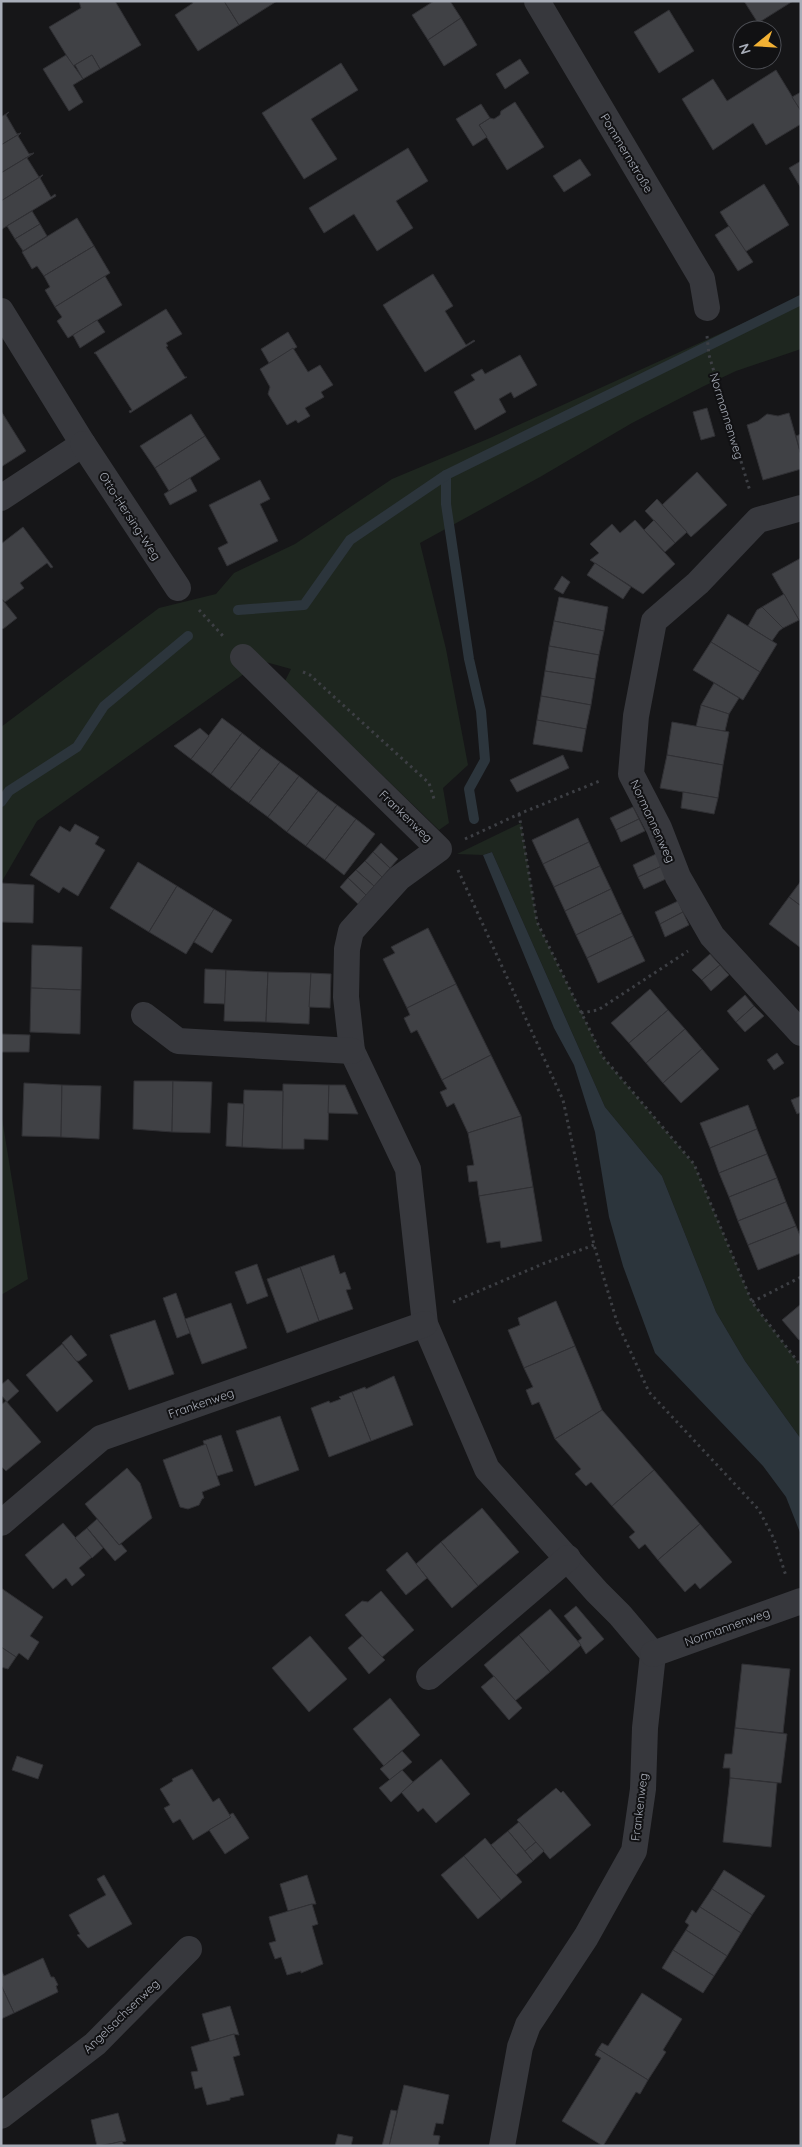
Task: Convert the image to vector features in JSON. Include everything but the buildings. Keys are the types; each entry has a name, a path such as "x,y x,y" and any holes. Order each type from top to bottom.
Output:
{"street":[{"name":"Pommernstraße","path":"537,1 702,279 707,308"},
{"name":"Otto-Hersing-Weg","path":"1,311 83,444 178,588"},
{"path":"1,498 83,444"},
{"path":"758,520 801,508"},
{"name":"Normannenweg","path":"758,520 698,583 654,622 636,716 631,774 659,828 678,877 712,936 801,1033"},
{"name":"Frankenweg","path":"243,657 439,849 399,878 351,932 347,949 346,997 352,1050 408,1169 425,1324 487,1469 653,1654 646,1728 643,1789 634,1851 586,1937 528,2025 520,2047 502,2146"},
{"path":"144,1015 178,1042 352,1050"},
{"name":"Frankenweg","path":"1,1523 101,1438 425,1324"},
{"path":"429,1677 568,1558"},
{"name":"Normannenweg","path":"653,1654 798,1602"},
{"name":"Angelsachsenweg","path":"1,2116 95,2044 189,1949"}],"path":[{"name":"Normannenweg","path":"707,340 758,520"},
{"path":"178,588 243,657"},
{"path":"631,774 606,778 519,814 468,839 439,849 457,869 563,1100 594,1245 617,1322 649,1392 759,1510 774,1539 798,1602"},
{"path":"519,814 537,922 603,1057 694,1164 752,1302 801,1366"},
{"path":"581,1013 598,1010 712,936"},
{"path":"425,1324 448,1304 545,1263 594,1245"},
{"path":"752,1302 801,1277"}],"shaded area":[{"path":"801,297 801,349 736,371 704,386 632,423 540,477 420,543 446,649 468,765 443,788 449,823 439,830 285,681 291,669 262,661 37,821 1,883 1,727 159,608 216,594 234,573 295,544 392,479 490,438"},
{"path":"521,823 537,922 603,1057 694,1164 752,1302 801,1366 801,1439 745,1361 716,1312 662,1176 605,1107 492,852 483,855 457,854"},
{"path":"492,852 605,1107 662,1176 716,1312 745,1361 801,1439 801,1535 786,1497 763,1466 655,1353 623,1266 609,1217 595,1132 574,1065 554,1028 483,855"},
{"path":"1,1112 28,1279 1,1295"}],"waterway":[{"path":"238,610 304,605 350,540 446,475 801,300"},
{"path":"446,475 446,504 469,659 481,711 485,760 469,789 474,819"},
{"path":"1,802 9,791 77,747 104,706 188,636"}]}
